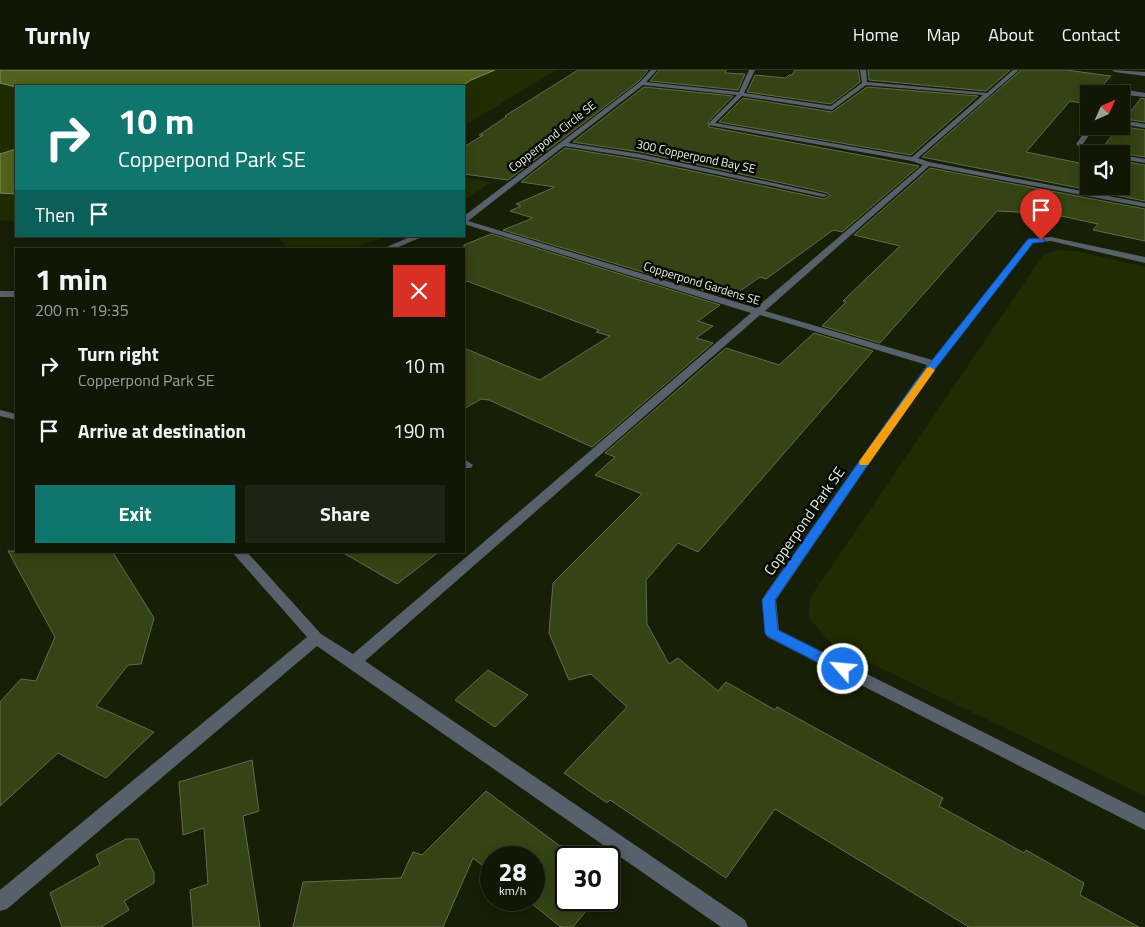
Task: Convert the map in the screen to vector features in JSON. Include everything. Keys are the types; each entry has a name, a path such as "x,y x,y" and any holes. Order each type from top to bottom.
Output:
{"street":[{"name":"Copperpond Circle SE","path":"465,220 642,82 654,70"},
{"path":"752,70 741,94 711,124 913,159 928,164 1145,205"},
{"path":"863,70 865,83"},
{"path":"913,159 1016,70"},
{"path":"1115,70 1144,74"},
{"path":"1137,80 1144,74"},
{"path":"642,82 741,94 832,108 865,83 986,94"},
{"path":"1130,90 1145,95"},
{"path":"1130,124 1145,126"},
{"path":"1080,145 1079,144 1086,135"},
{"name":"300 Copperpond Bay SE","path":"562,144 640,156 824,195"},
{"path":"1130,158 1145,161"},
{"path":"354,662 928,164"},
{"name":"Copperpond Gardens SE","path":"465,221 934,364"},
{"path":"389,248 417,237"},
{"name":"Copperpond Park SE","path":"1145,260 1051,240 1031,241 934,364 769,600 772,633 1145,822"},
{"path":"0,294 15,294"},
{"path":"0,413 15,418"},
{"path":"240,553 316,638 354,662 738,927"},
{"path":"0,902 316,638"}],"shaded area":[{"path":"0,70 556,70 465,125 465,85 15,85 15,222 0,220"},
{"path":"0,70 495,70 464,85 15,85 15,87 0,83"},
{"path":"15,149 15,194 0,193 0,154"},
{"path":"465,177 491,182 465,200"},
{"path":"278,237 385,237 354,248 287,248"},
{"path":"1056,250 1077,251 1145,267 1145,796 833,645 809,618 810,598 1043,255"}],"building":[{"path":"578,70 648,70 639,81 508,180 465,174 465,146 483,135 479,135 505,116"},
{"path":"659,70 726,70 725,73 745,74 738,90 650,81"},
{"path":"795,70 858,70 860,82 831,104 747,92 755,75 786,78 792,75"},
{"path":"868,70 1010,70 986,91 869,80"},
{"path":"1021,70 1066,70 1111,76 1103,85 1080,85 1080,103 1070,101 1026,152 1080,163 1080,188 922,157"},
{"path":"644,87 733,96 708,122 709,127 919,166 842,232 833,230 766,279 760,277 730,298 503,230 533,218 510,211 521,206 516,204 555,187 521,182 565,148 640,160 824,199 830,196 828,193 640,152 573,142"},
{"path":"867,87 978,96 911,155 719,122 743,98 832,112"},
{"path":"1141,98 1145,99 1145,122 1130,120 1130,112"},
{"path":"1130,128 1145,130 1145,157 1130,154 1130,145 1105,145 1112,135 1130,135"},
{"path":"1130,162 1145,165 1145,201 1115,195 1130,195"},
{"path":"930,168 1145,209 1145,241 1093,230 1098,224 1052,214 997,211 880,343 822,326 846,302 843,301 900,246 854,235"},
{"path":"491,234 720,305 698,321 713,326 696,338 713,343 592,447 489,400 481,399 465,408 465,348 540,380 610,336 596,332 599,330 465,280 464,245"},
{"path":"814,333 873,351 698,552 678,543 646,580 647,624 669,664 678,658 718,691 726,682 775,710 777,707 943,798 939,806 1024,853 1026,850 1084,883 1080,895 1139,927 969,927 775,809 726,878 610,800 607,803 564,773 627,707 591,674 569,680 549,633 553,583 642,494 595,475 615,457 605,453 726,348 779,365"},
{"path":"8,551 15,551 15,553 113,553 154,618 141,664 128,665 96,706 154,732 106,778 58,753 0,806 0,702 21,679 36,681 55,637"},
{"path":"343,553 437,553 397,584"},
{"path":"488,670 528,695 495,727 455,700"},
{"path":"252,760 259,811 243,816 260,927 193,927 190,890 208,884 204,828 183,835 179,782"},
{"path":"486,791 560,846 555,846 555,911 586,911 573,927 561,927 541,911 545,911 545,846 480,846 480,863 473,858 443,927 293,927 303,882 401,878 413,852 422,855"},
{"path":"126,839 138,839 154,873 154,883 124,901 129,910 101,927 62,927 50,893 100,865 96,855"}],"slow traffic":[{"path":"864,462 918,384 930,370"}],"route":[{"path":"843,669 772,633 769,600 918,384 1031,241 1041,240"}]}
